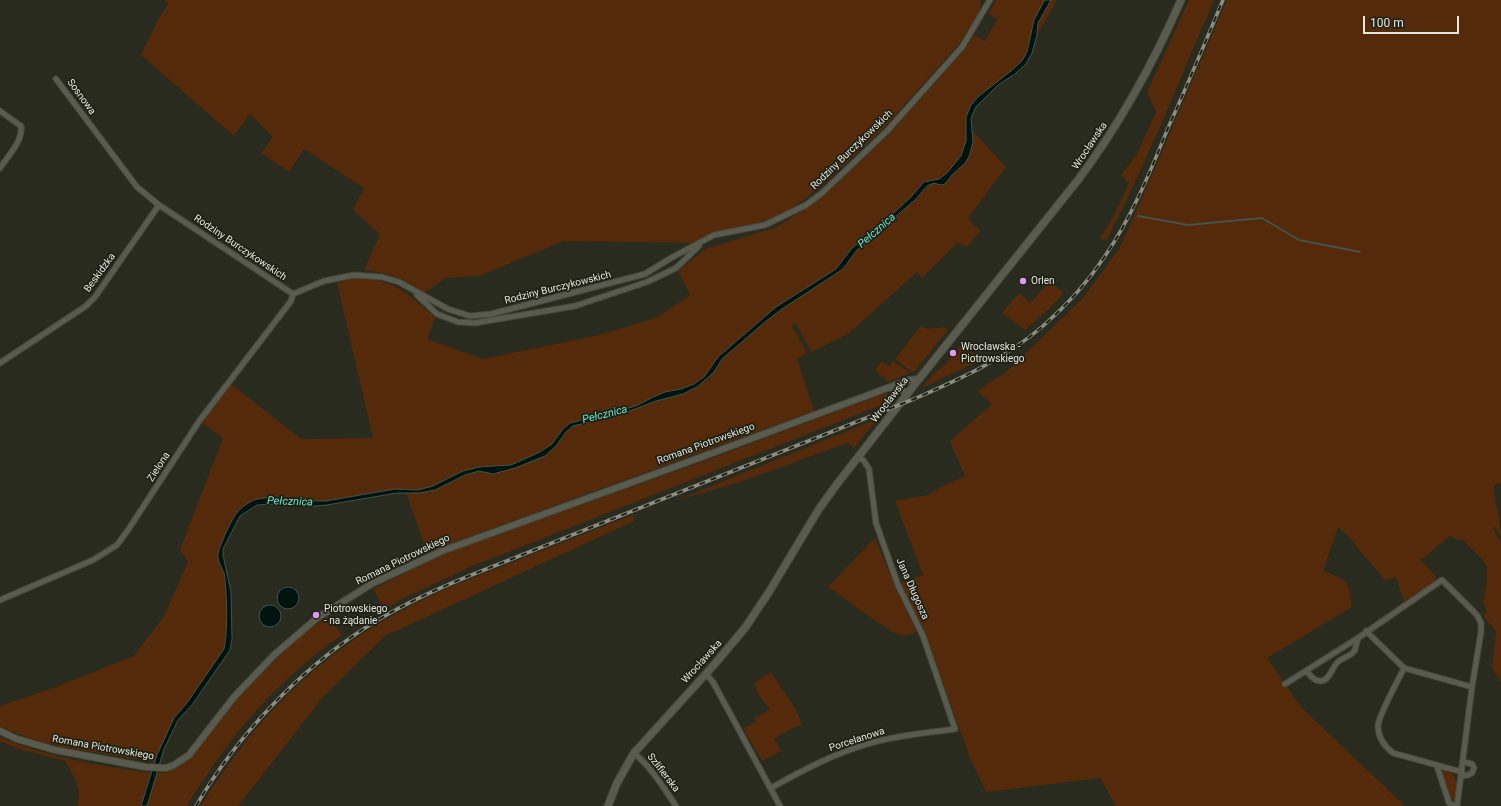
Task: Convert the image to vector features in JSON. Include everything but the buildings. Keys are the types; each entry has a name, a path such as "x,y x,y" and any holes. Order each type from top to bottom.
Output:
{"main road":[{"name":"Wrocławska","path":"608,806 617,783 634,753 731,646 751,620 819,509 858,456 1049,217 1102,147 1145,76 1181,0"}],"street":[{"name":"Rodziny Burczykowskich","path":"91,126 137,186 159,205 293,294 324,281 354,275 382,277 399,282 448,309 470,316 491,314 645,274 714,235 765,225 806,205 822,193 887,131 962,47 990,0"},
{"name":"Sosnowa","path":"56,79 91,126"},
{"path":"0,111 21,126 22,132 18,141 0,168"},
{"name":"Beskidzka","path":"0,363 86,306 95,297 159,205"},
{"name":"Rodziny Burczykowskich","path":"412,290 437,314 458,322 475,323 575,306 648,282 676,268 704,241"},
{"name":"Zielona","path":"0,600 93,560 117,545 200,420 291,301 293,294"},
{"name":"Romana Piotrowskiego","path":"0,731 36,746 146,767 166,768 174,766 189,754 234,697 274,655 317,618 373,583 442,550 692,461 909,380 919,379"},
{"path":"887,388 896,388 908,394"},
{"name":"Jana Długosza","path":"858,456 864,461 869,469 876,523 898,585 923,636 956,729"},
{"path":"1285,684 1358,638 1366,631 1442,580 1476,615 1481,623 1462,774 1456,806 1449,802 1437,766"},
{"path":"1366,631 1404,668 1472,687"},
{"path":"1306,671 1316,681 1322,681 1328,678 1333,666 1355,650 1358,638"},
{"path":"1404,668 1378,724 1381,739 1386,747 1393,753 1462,774 1468,775 1472,773 1474,768 1472,764 1463,762"},
{"path":"706,674 713,682 780,806"},
{"name":"Porcelanowa","path":"771,788 824,760 872,743 902,736 956,729"},
{"name":"Szlifierska","path":"634,753 645,763 657,778 676,806"}],"shaded area":[{"path":"164,0 980,0 980,12 958,45 883,129 818,189 775,221 697,243 564,241 479,276 445,278 425,293 396,277 364,270 380,234 353,210 364,188 304,149 289,172 261,153 273,137 250,114 234,136 141,55 157,22 168,4"},
{"path":"996,0 1045,0 1034,20 1027,52 1022,61 979,96 971,105 966,130 966,141 961,156 947,173 939,179 924,182 911,197 873,232 852,248 836,269 776,307 760,320 704,377 694,384 681,389 665,392 638,405 617,412 578,420 563,429 552,444 540,452 511,465 479,467 463,471 433,486 418,490 395,489 314,502 272,498 236,514 220,545 218,556 224,574 226,593 227,639 224,649 187,703 174,718 154,762 68,748 38,741 0,727 0,706 53,688 134,656 164,616 188,562 180,550 223,438 202,423 231,384 301,439 373,438 337,283 353,278 368,278 390,284 417,301 435,317 427,339 483,359 595,336 656,318 690,295 678,271 705,249 777,227 825,195 889,134 964,50 974,35 985,41 997,19 988,14"},
{"path":"1051,0 1057,0 1037,35 1038,23"},
{"path":"1189,0 1214,0 1149,152 1106,241 1100,238 1114,216 1129,183 1121,175 1137,154 1156,112 1147,92"},
{"path":"1227,0 1501,0 1501,483 1494,485 1501,539 1495,527 1493,528 1501,544 1501,683 1492,668 1496,631 1483,616 1487,612 1483,602 1486,588 1487,567 1481,558 1462,539 1458,540 1450,536 1421,560 1436,577 1434,582 1404,601 1396,577 1385,580 1346,534 1338,527 1323,571 1343,579 1346,582 1350,591 1352,607 1267,658 1301,707 1405,806 1116,806 1100,778 986,792 970,758 925,633 900,583 923,575 895,501 928,495 965,476 950,441 992,404 977,391 1006,372 1082,299 1119,249"},
{"path":"972,130 1006,167 968,218 973,225 981,230 967,247 957,243 922,278 917,272 848,334 811,352 796,323 791,327 796,332 807,353 797,359 814,411 427,552 406,493 419,493 435,490 465,475 479,471 493,474 531,462 556,446 566,432 573,426 619,415 668,397 707,380 722,359 765,322 843,269 857,250 916,199 928,186 934,183 941,185 945,184 965,163 973,142"},
{"path":"1050,281 1064,293 1051,307 1025,330 1002,313 1019,293 1030,303"},
{"path":"921,326 927,329 944,327 947,331 916,370 912,372 895,359"},
{"path":"962,342 981,360 922,388 932,375 946,364 953,355 955,356 959,352 958,350"},
{"path":"882,361 889,366 893,361 910,373 888,382 875,370"},
{"path":"886,393 892,398 889,402 470,567 406,597 385,609 373,589 443,554 702,462"},
{"path":"877,419 854,448 848,443 737,483 674,501"},
{"path":"633,515 634,521 385,636 324,696 238,806 200,806 240,748 275,708 315,669 362,634 395,614 447,588"},
{"path":"875,538 895,586 917,632 904,635 890,631 828,587"},
{"path":"328,616 342,635 302,666 266,700 219,757 187,806 147,806 157,773 164,773 176,769 192,757 237,699 302,635"},
{"path":"771,672 796,710 802,724 774,738 781,751 762,761 743,728 756,722 754,718 770,710 756,691 758,688 753,684"},
{"path":"0,737 36,750 74,760 151,773 141,806 77,806 79,800 78,789 66,761 18,749 0,741"},
{"path":"1442,770 1452,773 1457,781 1457,792 1454,801 1444,782"}],"water":[{"name":"Pełcznica","path":"1045,0 1051,0 1038,23 1037,35 1032,53 1026,64 1015,74 998,85 976,107 971,118 973,142 969,157 965,163 945,184 941,185 934,183 927,186 916,199 857,250 843,269 765,322 722,359 714,372 697,387 683,394 656,401 619,415 573,426 566,432 556,446 545,456 515,468 493,474 479,471 465,475 435,490 419,493 397,493 314,506 273,504 257,505 240,516 223,549 231,592 232,639 230,650 192,705 178,720 164,749 147,806 141,806 157,755 174,718 187,703 224,649 227,622 226,590 224,573 218,553 228,528 240,509 252,501 274,497 326,501 395,489 418,490 433,486 463,471 479,467 511,465 540,452 552,444 563,429 570,423 617,412 638,405 665,392 681,389 694,384 704,377 718,357 776,307 836,269 852,248 873,232 911,197 924,182 939,179 947,173 961,156 966,141 966,117 971,105 979,96 1022,61 1027,52 1034,20"},
{"path":"288,587 296,590 299,598 296,606 288,609 280,606 277,598 280,590"},
{"path":"270,605 278,608 281,616 278,624 270,627 262,624 259,616 262,608"}],"waterway":[{"path":"1138,216 1188,225 1262,218 1299,240 1360,252"}],"railway":[{"path":"196,806 230,755 270,707 316,664 340,645 391,612 418,598 460,580 914,399 982,367 1013,349 1028,338 1060,310 1084,284 1105,256 1124,226 1147,178 1223,0"}],"place":[{"name":"Orlen","path":"1023,281"},
{"name":"Wrocławska - Piotrowskiego","path":"953,353"},
{"name":"Piotrowskiego - na żądanie","path":"316,615"}]}
